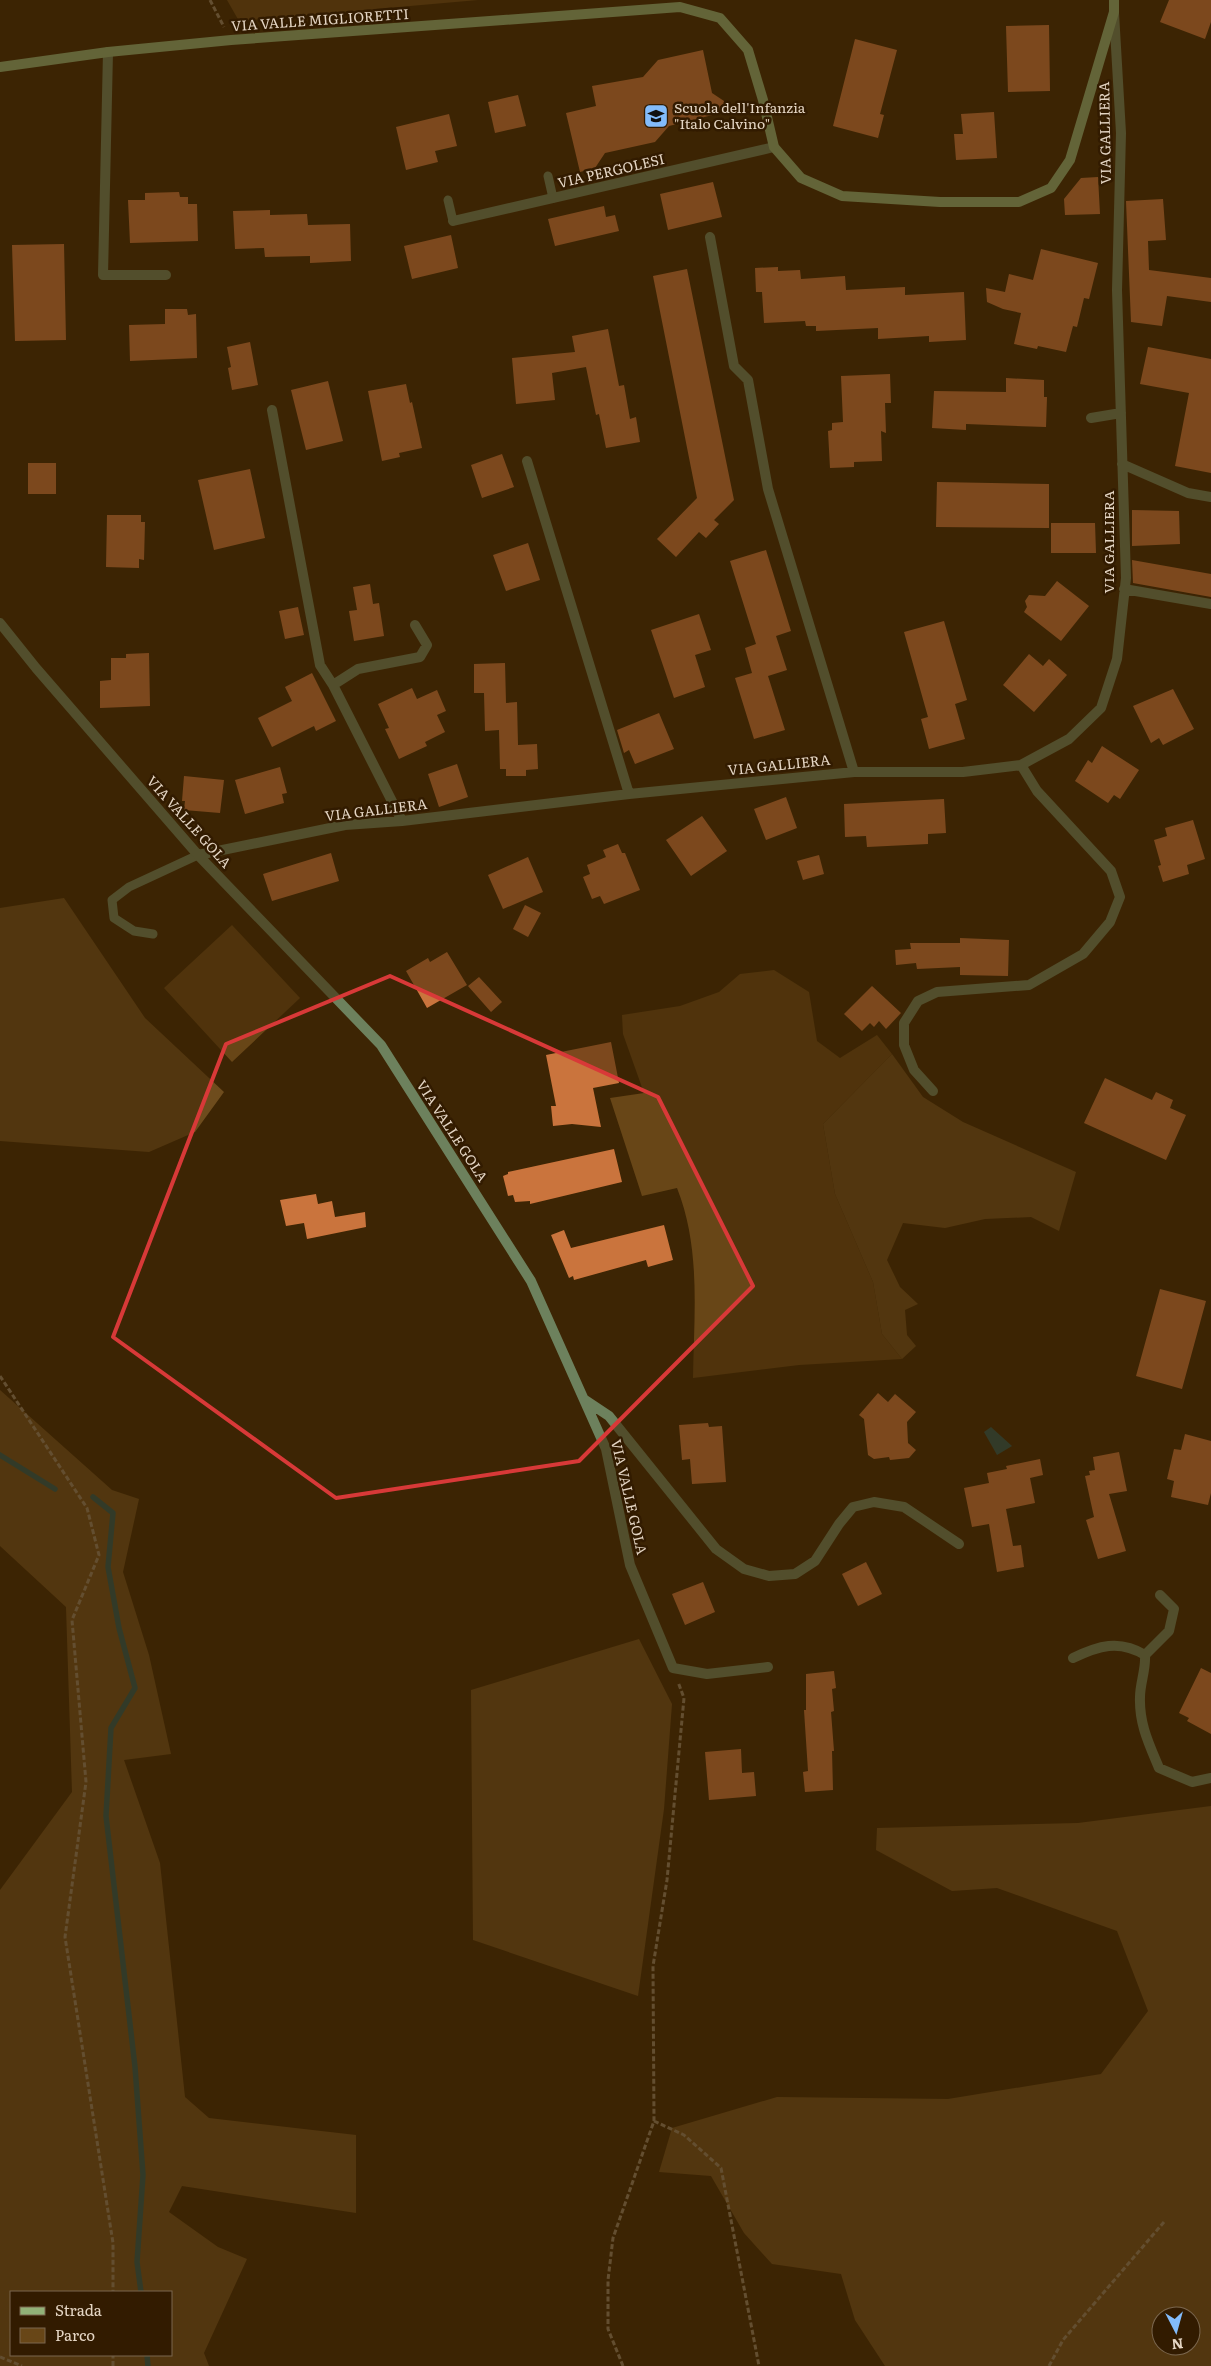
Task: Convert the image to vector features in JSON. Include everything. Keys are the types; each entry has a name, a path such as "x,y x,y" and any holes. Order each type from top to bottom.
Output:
{"street":[{"name":"VIA VALLE MIGLIORETTI","path":"0,67 108,52 231,40 680,8 720,18 748,50 764,100 774,147 801,178 842,196 940,202 1019,202 1052,188 1070,160 1114,12 1114,0"},
{"name":"VIA GALLIERA","path":"198,855 345,825 402,821 629,794 854,772 963,772 1021,766 1069,740 1101,708 1116,659 1124,589 1117,290 1121,133 1114,12"},
{"path":"108,52 103,275 166,275"},
{"name":"VIA PERGOLESI","path":"453,221 774,147"},
{"path":"710,237 734,366 748,380 768,489 854,772"},
{"path":"272,410 320,665 333,685 402,821"},
{"path":"1091,418 1121,413"},
{"path":"527,461 629,794"},
{"path":"1122,464 1188,493 1211,497"},
{"path":"1124,589 1211,604"},
{"name":"VIA VALLE GOLA","path":"0,623 36,668 198,855 381,1045 532,1281 606,1449 630,1565 673,1668"},
{"path":"333,685 358,669 420,657 426,645 415,625"},
{"path":"933,1091 914,1070 904,1045 904,1023 918,1001 937,992 1029,986 1083,954 1110,922 1120,897 1111,871 1037,791 1021,766"},
{"path":"584,1400 609,1416 716,1549 744,1569 769,1576 795,1574 815,1561 838,1524 853,1508 874,1502 904,1507 959,1544"},
{"path":"1160,1595 1174,1609 1169,1631 1145,1655 1140,1697 1143,1731 1159,1768 1192,1782 1211,1778"},
{"path":"1073,1658 1098,1646 1134,1648 1145,1655"},
{"path":"673,1668 707,1674 768,1667"}],"lane":[{"path":"548,176 553,198"},
{"path":"448,200 453,221"},
{"path":"154,934 134,931 114,918 112,900 129,887 198,855"}],"path":[{"path":"210,0 231,40"},
{"path":"0,1376 87,1508 99,1555 72,1620 86,1782 66,1937 113,2243 113,2291"},
{"path":"623,2366 608,2329 608,2280 613,2238 654,2121 653,1966 667,1880 684,1698 673,1668"},
{"path":"654,2121 684,2135 721,2168 759,2366"},
{"path":"1048,2366 1063,2340 1164,2222"},
{"path":"0,2357 22,2366"}],"highlighted area":[{"path":"390,976 658,1097 753,1286 579,1461 336,1498 113,1337 226,1044"}],"green space":[{"path":"227,0 478,0 239,21"},
{"path":"232,925 300,998 232,1062 164,988"},
{"path":"774,970 809,992 817,1041 840,1058 877,1035 892,1054 823,1124 835,1194 873,1282 882,1334 902,1359 799,1365 693,1378 695,1306 693,1258 685,1211 677,1188 642,1196 610,1098 644,1093 623,1034 622,1015 680,1006 719,992 740,974"}],"shaded area":[{"path":"64,898 145,1018 224,1092 195,1132 149,1152 0,1141 0,908"},
{"path":"892,1054 923,1097 963,1122 1076,1172 1059,1231 1031,1217 985,1219 945,1228 903,1223 887,1260 900,1287 918,1304 905,1310 907,1335 916,1346 902,1359 882,1334 873,1282 835,1194 823,1124"},
{"path":"0,1390 112,1490 139,1499 123,1572 149,1655 171,1754 124,1760 160,1863 185,2097 209,2118 356,2135 356,2213 182,2186 169,2212 218,2247 247,2259 204,2353 209,2366 0,2366 0,1890 72,1792 66,1607 0,1546"},
{"path":"639,1639 672,1704 664,1809 638,1996 473,1940 471,1690"},
{"path":"1211,1806 1211,2366 885,2366 855,2320 841,2274 772,2264 744,2233 711,2176 659,2172 672,2128 777,2097 948,2099 1101,2074 1148,2011 1117,1931 997,1888 952,1891 876,1850 877,1828 1078,1823"}],"water":[{"path":"991,1427 1012,1446 997,1455 984,1432"}],"building":[{"path":"1169,0 1211,0 1211,22 1205,39 1160,22"},
{"path":"1049,25 1050,91 1008,92 1006,26"},
{"path":"855,39 897,50 880,114 884,115 878,138 833,126"},
{"path":"703,50 712,93 736,109 669,126 655,142 605,153 595,168 580,172 566,113 596,106 592,86 643,77 658,60"},
{"path":"518,95 526,126 495,133 488,102"},
{"path":"994,112 997,158 956,160 954,134 963,134 961,114"},
{"path":"449,114 457,146 435,151 438,162 406,170 396,127"},
{"path":"1098,177 1100,214 1065,215 1064,199 1081,178"},
{"path":"713,182 722,217 668,230 660,194"},
{"path":"179,192 180,197 188,197 188,204 197,204 198,241 130,243 128,200 145,200 145,193"},
{"path":"1163,199 1166,240 1148,241 1149,270 1211,278 1211,302 1167,296 1162,326 1131,322 1126,201"},
{"path":"604,206 606,217 615,215 619,231 555,246 548,219"},
{"path":"270,210 270,215 307,214 308,225 350,224 351,261 310,263 310,256 265,257 264,248 235,249 233,211"},
{"path":"451,235 458,268 412,279 404,246"},
{"path":"64,244 66,340 15,341 12,245"},
{"path":"1041,249 1098,263 1089,299 1084,298 1077,327 1073,326 1066,352 1038,346 1037,349 1014,344 1021,313 1003,309 987,302 986,288 1005,292 1009,274 1033,280"},
{"path":"778,267 778,271 800,270 801,279 845,276 846,290 905,287 905,295 964,292 966,340 929,342 929,336 878,339 878,328 816,331 816,326 806,326 805,321 764,323 762,292 756,292 755,268"},
{"path":"687,269 734,500 714,520 719,524 706,538 699,532 676,557 657,539 697,498 653,276"},
{"path":"165,309 187,309 188,315 196,314 197,358 130,361 129,325 165,324"},
{"path":"608,329 619,386 624,385 630,419 636,417 640,442 606,448 599,414 596,415 586,367 552,373 555,400 516,404 512,358 575,352 572,336"},
{"path":"250,342 258,385 232,390 228,368 231,367 227,347"},
{"path":"1148,347 1211,359 1211,473 1175,466 1189,393 1140,384"},
{"path":"890,374 891,403 885,403 886,433 881,431 882,461 854,462 854,467 830,468 828,431 832,430 832,423 843,422 841,376"},
{"path":"1006,378 1044,380 1044,397 1047,397 1046,427 966,424 966,430 932,428 934,391 1006,392"},
{"path":"328,381 343,441 306,450 291,390"},
{"path":"406,384 422,448 399,453 400,457 382,461 368,391"},
{"path":"502,454 514,487 482,498 471,465"},
{"path":"28,463 56,463 56,494 28,494"},
{"path":"250,469 265,538 214,550 198,480"},
{"path":"937,482 1049,484 1049,528 936,527"},
{"path":"1132,510 1179,511 1180,544 1132,546"},
{"path":"107,515 141,515 141,522 145,522 144,560 139,559 139,568 106,567"},
{"path":"1051,523 1095,523 1096,553 1051,553"},
{"path":"528,543 540,580 506,591 493,555"},
{"path":"766,550 791,631 776,636 787,670 768,676 785,730 754,739 735,678 752,673 745,648 756,644 730,561"},
{"path":"1132,560 1211,574 1211,597 1133,583"},
{"path":"1057,581 1089,606 1061,641 1024,612 1027,607 1025,601 1029,595 1045,596"},
{"path":"370,584 373,604 379,603 384,636 354,641 349,611 357,610 353,587"},
{"path":"298,607 304,635 285,639 279,611"},
{"path":"699,614 711,650 695,655 705,687 674,698 651,630"},
{"path":"944,621 967,700 955,704 965,739 929,749 921,719 928,717 904,632"},
{"path":"149,653 150,706 100,708 100,681 111,680 111,658 126,658 126,654"},
{"path":"1029,654 1043,666 1049,659 1067,675 1034,712 1003,685"},
{"path":"505,663 506,703 517,702 518,745 537,744 538,769 526,770 526,776 506,776 506,769 500,769 499,730 485,731 484,693 474,693 474,664"},
{"path":"312,673 336,721 316,731 314,726 272,747 258,718 292,701 285,687"},
{"path":"412,688 417,699 437,690 446,711 437,715 445,732 425,742 427,746 399,759 385,729 389,728 378,704"},
{"path":"1173,689 1194,729 1163,745 1159,738 1151,743 1133,706"},
{"path":"659,713 674,749 635,764 629,750 624,753 617,730"},
{"path":"1102,746 1139,770 1120,799 1114,795 1108,803 1075,781 1088,760 1092,763"},
{"path":"457,764 468,797 439,807 428,774"},
{"path":"280,767 287,793 282,794 284,803 245,814 235,780"},
{"path":"184,776 224,780 220,813 184,810 185,801 182,801"},
{"path":"786,797 797,828 766,840 754,809"},
{"path":"944,799 946,833 928,834 928,844 867,847 866,836 845,837 844,804"},
{"path":"702,816 727,851 691,876 666,840"},
{"path":"1193,820 1205,859 1187,865 1189,874 1163,882 1158,866 1161,865 1154,840 1167,836 1165,828"},
{"path":"618,844 622,853 625,853 640,890 604,904 600,896 592,899 583,877 590,874 587,865 606,857 603,850"},
{"path":"331,853 339,881 272,901 263,874"},
{"path":"819,855 824,874 803,880 797,861"},
{"path":"528,857 543,892 503,909 488,875"},
{"path":"525,905 541,913 528,937 513,929"},
{"path":"960,938 1009,940 1008,976 960,975 960,967 917,969 916,963 896,965 895,950 911,949 910,943 960,943"},
{"path":"447,952 467,985 427,1008 406,971 428,958 430,962"},
{"path":"479,977 502,1002 491,1012 468,986"},
{"path":"872,986 901,1013 886,1029 879,1021 874,1027 870,1023 862,1031 844,1014"},
{"path":"611,1042 619,1083 593,1088 601,1127 572,1124 553,1126 551,1106 556,1106 546,1055"},
{"path":"1105,1078 1152,1100 1156,1092 1173,1100 1170,1108 1186,1115 1166,1160 1084,1123"},
{"path":"614,1149 622,1182 530,1204 530,1201 515,1202 513,1195 508,1196 503,1176 508,1174 508,1172"},
{"path":"316,1194 318,1204 332,1201 335,1217 365,1212 366,1227 307,1239 304,1223 286,1226 280,1200"},
{"path":"664,1225 673,1260 648,1267 646,1260 574,1280 573,1276 569,1278 551,1235 564,1230 571,1248"},
{"path":"1160,1289 1206,1301 1182,1389 1136,1376"},
{"path":"878,1393 888,1402 895,1394 916,1412 907,1422 908,1443 916,1450 909,1458 890,1460 889,1457 874,1459 868,1455 864,1419 859,1415"},
{"path":"708,1423 709,1427 722,1426 726,1482 692,1484 690,1459 682,1460 679,1425"},
{"path":"1185,1434 1211,1441 1211,1493 1208,1505 1171,1497 1174,1481 1167,1479 1174,1449 1181,1450"},
{"path":"1119,1452 1127,1491 1109,1494 1126,1551 1098,1559 1086,1520 1094,1517 1085,1476 1090,1475 1089,1471 1095,1470 1093,1457"},
{"path":"1040,1459 1043,1475 1030,1478 1035,1503 1006,1509 1013,1546 1021,1545 1024,1567 997,1572 989,1524 972,1527 964,1488 989,1483 987,1473 1007,1469 1006,1466"},
{"path":"866,1562 882,1594 858,1606 842,1574"},
{"path":"703,1582 715,1612 685,1625 672,1594"},
{"path":"1201,1668 1211,1673 1211,1734 1187,1721 1189,1718 1179,1713"},
{"path":"834,1671 836,1688 832,1689 834,1711 831,1712 834,1751 832,1751 833,1790 805,1792 803,1772 808,1771 804,1710 806,1710 806,1674"},
{"path":"741,1749 742,1773 754,1772 756,1796 709,1800 705,1752"}],"waterway":[{"path":"0,1455 55,1489"},
{"path":"93,1497 113,1513 108,1567 119,1628 135,1688 111,1728 106,1816 135,2067 143,2175 137,2262 141,2291"},
{"path":"147,2356 148,2366"}],"place":[{"name":"Scuola dell'Infanzia \"Italo Calvino\"","path":"656,116"}]}
